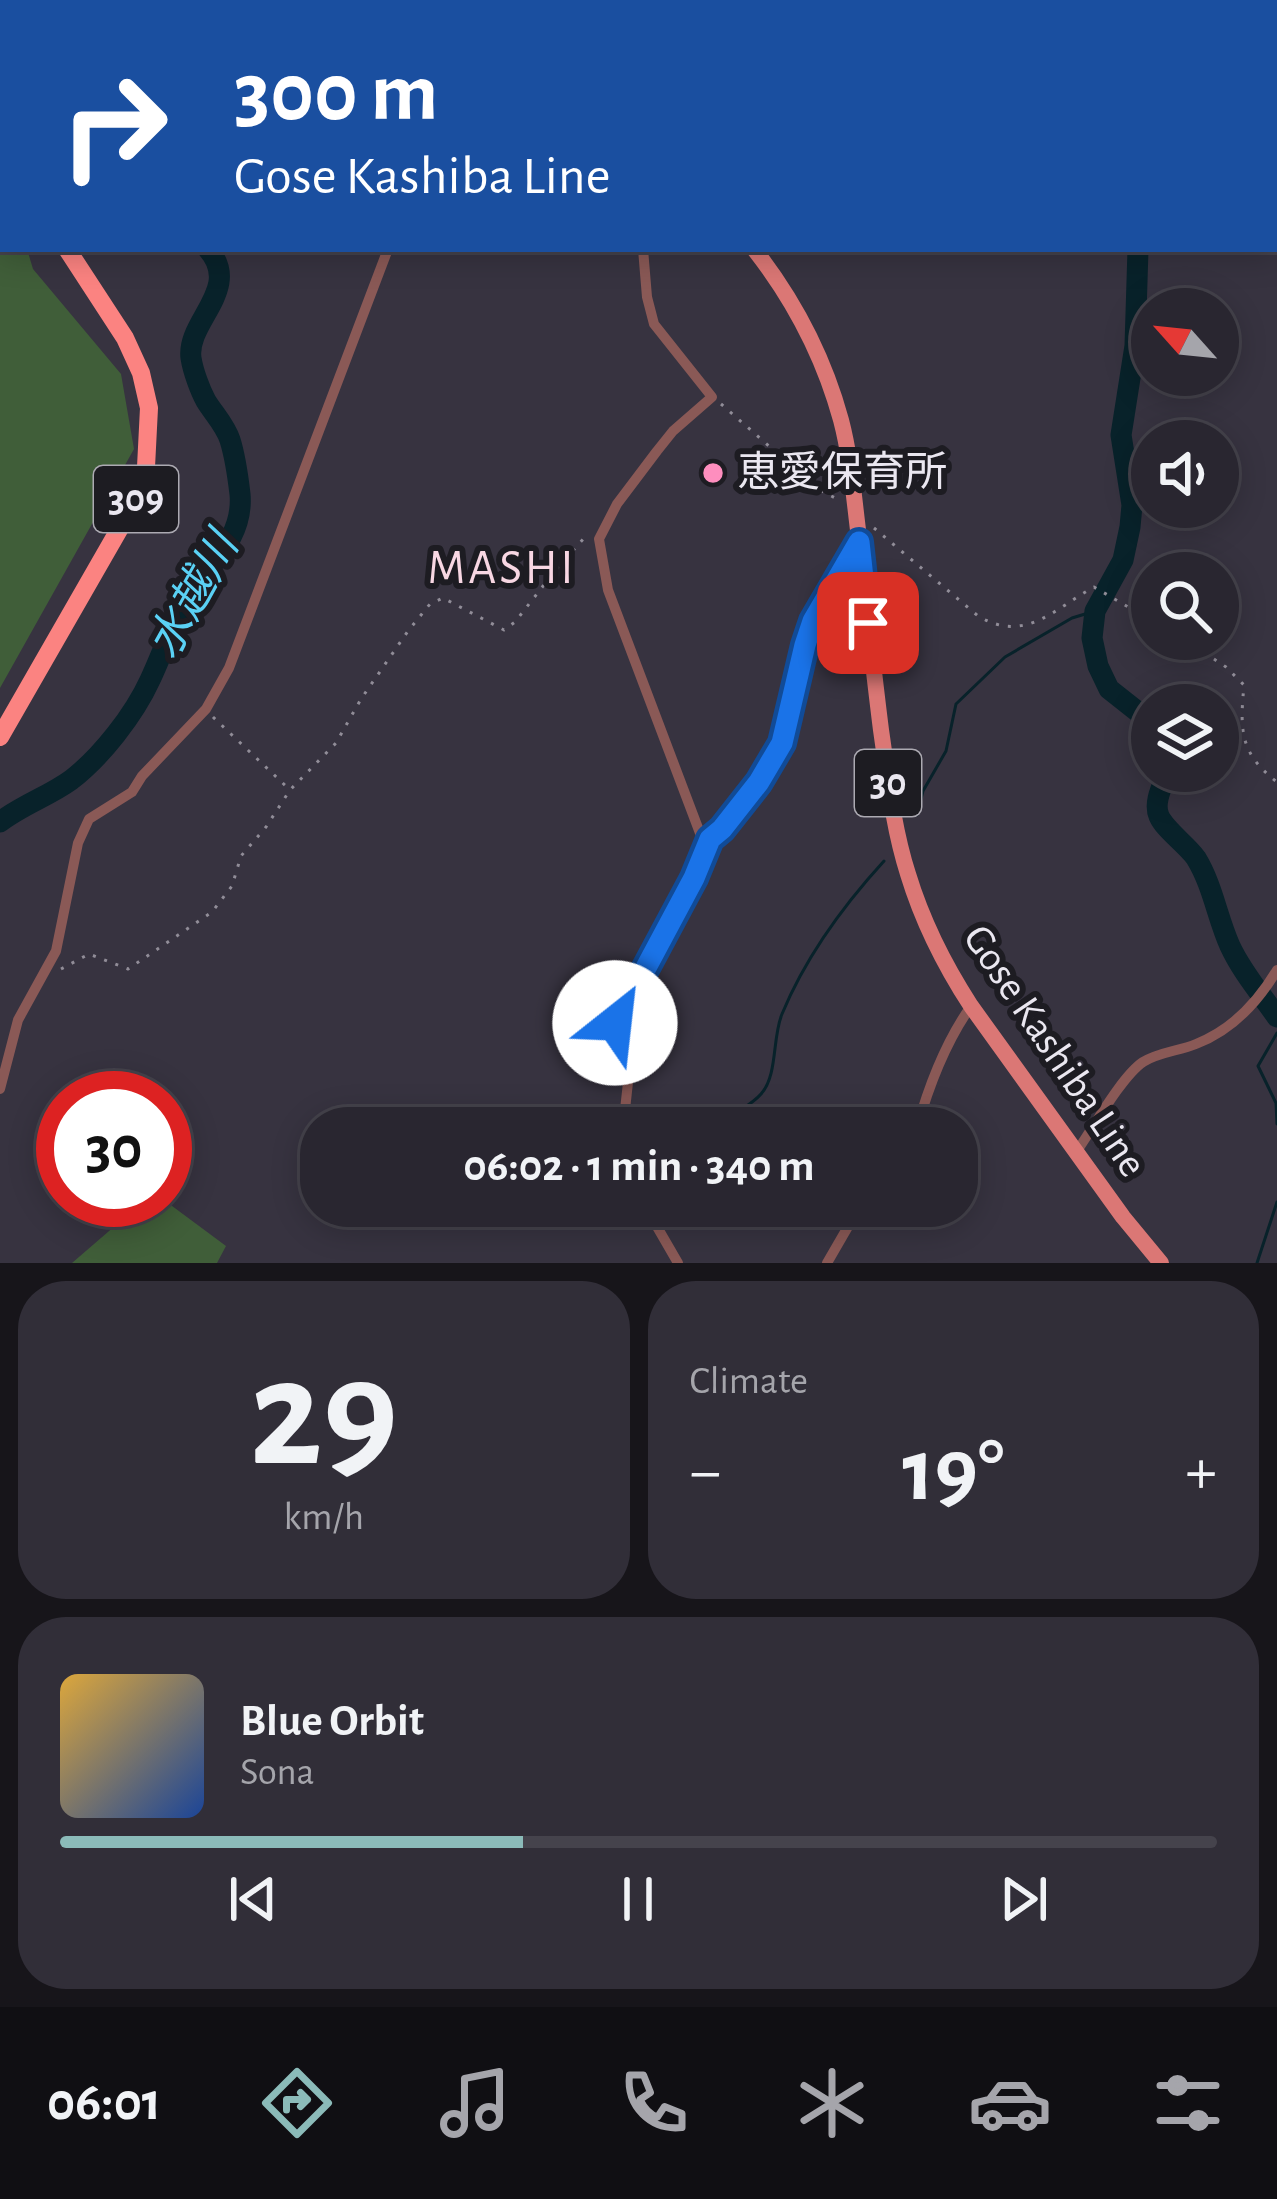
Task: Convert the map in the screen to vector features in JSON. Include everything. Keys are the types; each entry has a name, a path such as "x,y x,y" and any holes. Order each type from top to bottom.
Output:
{"highway":[{"name":"309","path":"0,736 117,535 146,467 149,408 141,373 125,338 70,252"}],"main road":[{"name":"Gose Kashiba Line","path":"756,252 796,311 841,421 887,776 909,876 932,933 971,1006 1161,1263"}],"street":[{"path":"0,1089 18,1020 56,951 78,843 89,819 132,792 206,709 229,668 387,252"},
{"path":"643,252 654,324 712,397 657,451 617,504 599,539 608,590 706,849"},
{"path":"625,1107 631,1055 614,1017 641,977 710,839 759,782 782,743 813,621 859,542"},
{"path":"1077,1151 1135,1068 1227,1028 1256,1000 1277,970"},
{"path":"924,1107 952,1034 971,1006"},
{"path":"657,1227 678,1263"},
{"path":"827,1263 848,1227"}],"path":[{"path":"712,397 818,489 855,508 891,544 993,625 1011,629 1053,615 1094,587 1131,609"},
{"path":"44,973 50,975 89,954 128,969 212,912 232,886 241,856 290,790 336,743 381,668 430,604 443,598 504,630 585,537 605,527"},
{"path":"1216,660 1244,685 1243,737 1255,764 1277,782"},
{"path":"206,709 290,790"}],"green space":[{"path":"0,252 28,252 33,269 121,374 134,449 0,688"},
{"path":"192,1221 226,1246 217,1263 72,1263 114,1227 192,1227"}],"waterway":[{"name":"水越川","path":"0,822 71,780 116,734 143,693 188,597 237,524 240,494 232,446 204,397 191,358 196,331 217,291 217,264 210,252"},
{"path":"1131,706 1109,689 1092,638 1095,611 1123,560 1130,527 1132,505 1121,435 1135,346 1138,252"},
{"path":"917,815 923,791 946,751 956,704 1005,657 1072,618 1095,611"},
{"path":"1160,792 1159,816 1196,858 1235,956 1277,1017"},
{"path":"745,1107 766,1086 779,1024 802,972 840,914 884,861"},
{"path":"1277,1033 1258,1066 1276,1103 1277,1124"},
{"path":"1257,1263 1277,1202"}],"place":[{"name":"恵愛保育所","path":"713,473"}],"district":[{"name":"MASHI","path":"502,569"}],"route":[{"path":"615,1023 614,1017 694,878 710,839 759,782 782,743 813,621 859,542 868,623"}]}
